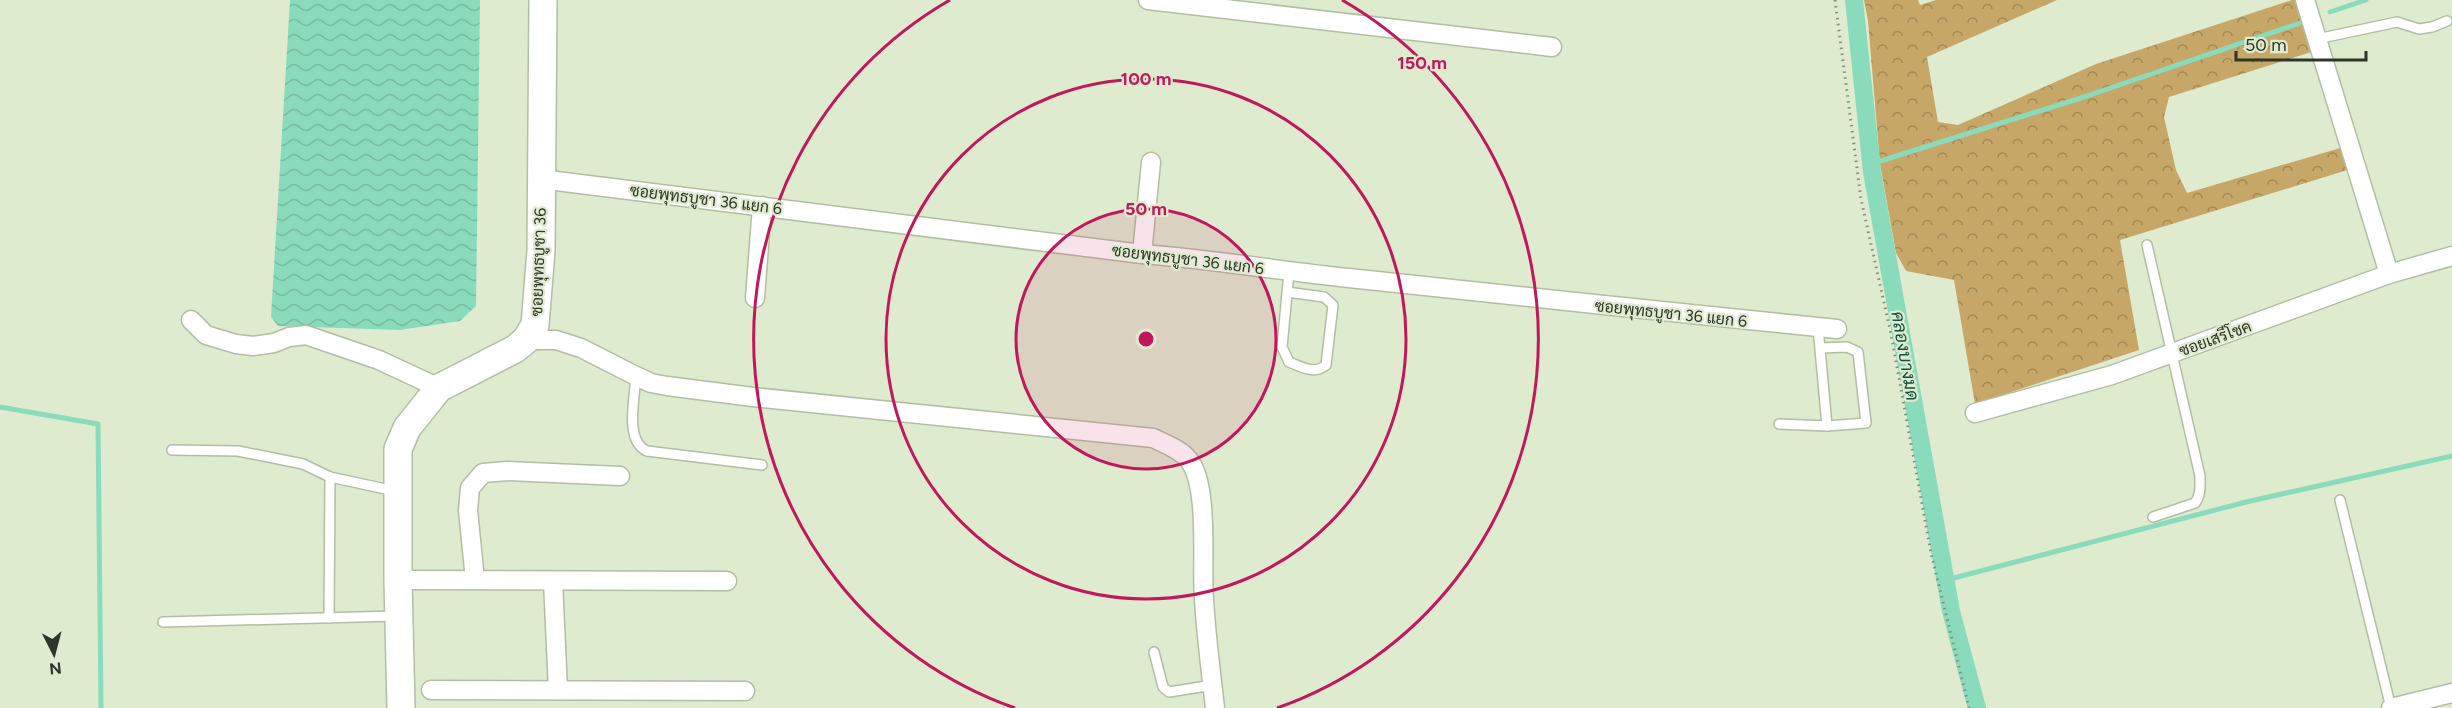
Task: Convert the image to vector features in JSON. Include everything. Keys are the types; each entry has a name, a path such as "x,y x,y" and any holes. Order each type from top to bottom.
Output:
{"street":[{"name":"ซอยพุทธบูชา 36","path":"401,708 398,580 399,449 407,428 439,388 503,357 526,340 535,326 541,251 543,0"},
{"path":"1148,0 1552,47"},
{"path":"2305,0 2389,274"},
{"path":"1142,254 1151,162"},
{"name":"ซอยพุทธบูชา 36 แยก 6","path":"540,179 1142,254 1197,258 1289,272 1744,321 1837,328"},
{"path":"754,298 762,206"},
{"name":"ซอยเสรีโชค","path":"1975,413 2112,375 2389,274 2452,256"},
{"path":"190,320 206,335 253,346 306,334 379,360 439,388"},
{"path":"526,340 556,340 581,348 651,383 753,397 1153,438 1172,447 1189,460 1196,476 1202,503 1203,598 1215,708"},
{"path":"475,580 468,510 471,488 483,473 507,471 620,476"},
{"path":"398,580 727,581"},
{"path":"553,580 558,690"},
{"path":"431,690 745,691"},
{"path":"2391,708 2452,693"}],"lane":[{"path":"2317,39 2397,22 2419,29 2447,21"},
{"path":"2147,245 2200,487 2199,497 2195,503 2153,517"},
{"path":"1287,292 1324,297 1333,305 1326,364 1321,369 1311,371 1286,358 1282,347 1287,292 1289,272"},
{"path":"1818,327 1827,426"},
{"path":"1779,424 1827,426 1866,423 1858,352 1847,346 1821,348"},
{"path":"636,376 632,430 634,439 641,448 647,451 762,465"},
{"path":"172,450 238,451 303,464 330,477 398,492"},
{"path":"329,618 330,477"},
{"path":"2340,500 2391,708"},
{"path":"163,622 399,616"},
{"path":"1154,652 1163,687 1169,692 1213,685"}],"path":[{"path":"1835,0 1861,199 1890,334 1930,553 1969,708"}],"green space":[{"path":"1864,0 1918,0 1920,5 1936,0 2057,0 1927,57 1938,122 1958,125 2096,64 2292,0 2308,0 2324,48 2169,97 2164,117 2176,170 2187,193 2347,146 2354,168 2120,240 2139,350 1975,404 1954,280 1906,271 1896,253 1880,164 1868,21"}],"water":[{"path":"290,0 480,0 476,306 460,321 400,330 278,326 271,317"}],"waterway":[{"name":"คลองบางมด","path":"1854,0 1872,172 1951,611 1977,708"},
{"path":"2330,12 2366,0"},
{"path":"1871,164 2087,96 2303,22"},
{"path":"0,407 98,424 101,708"},
{"path":"1946,580 2246,502 2452,456"}]}
